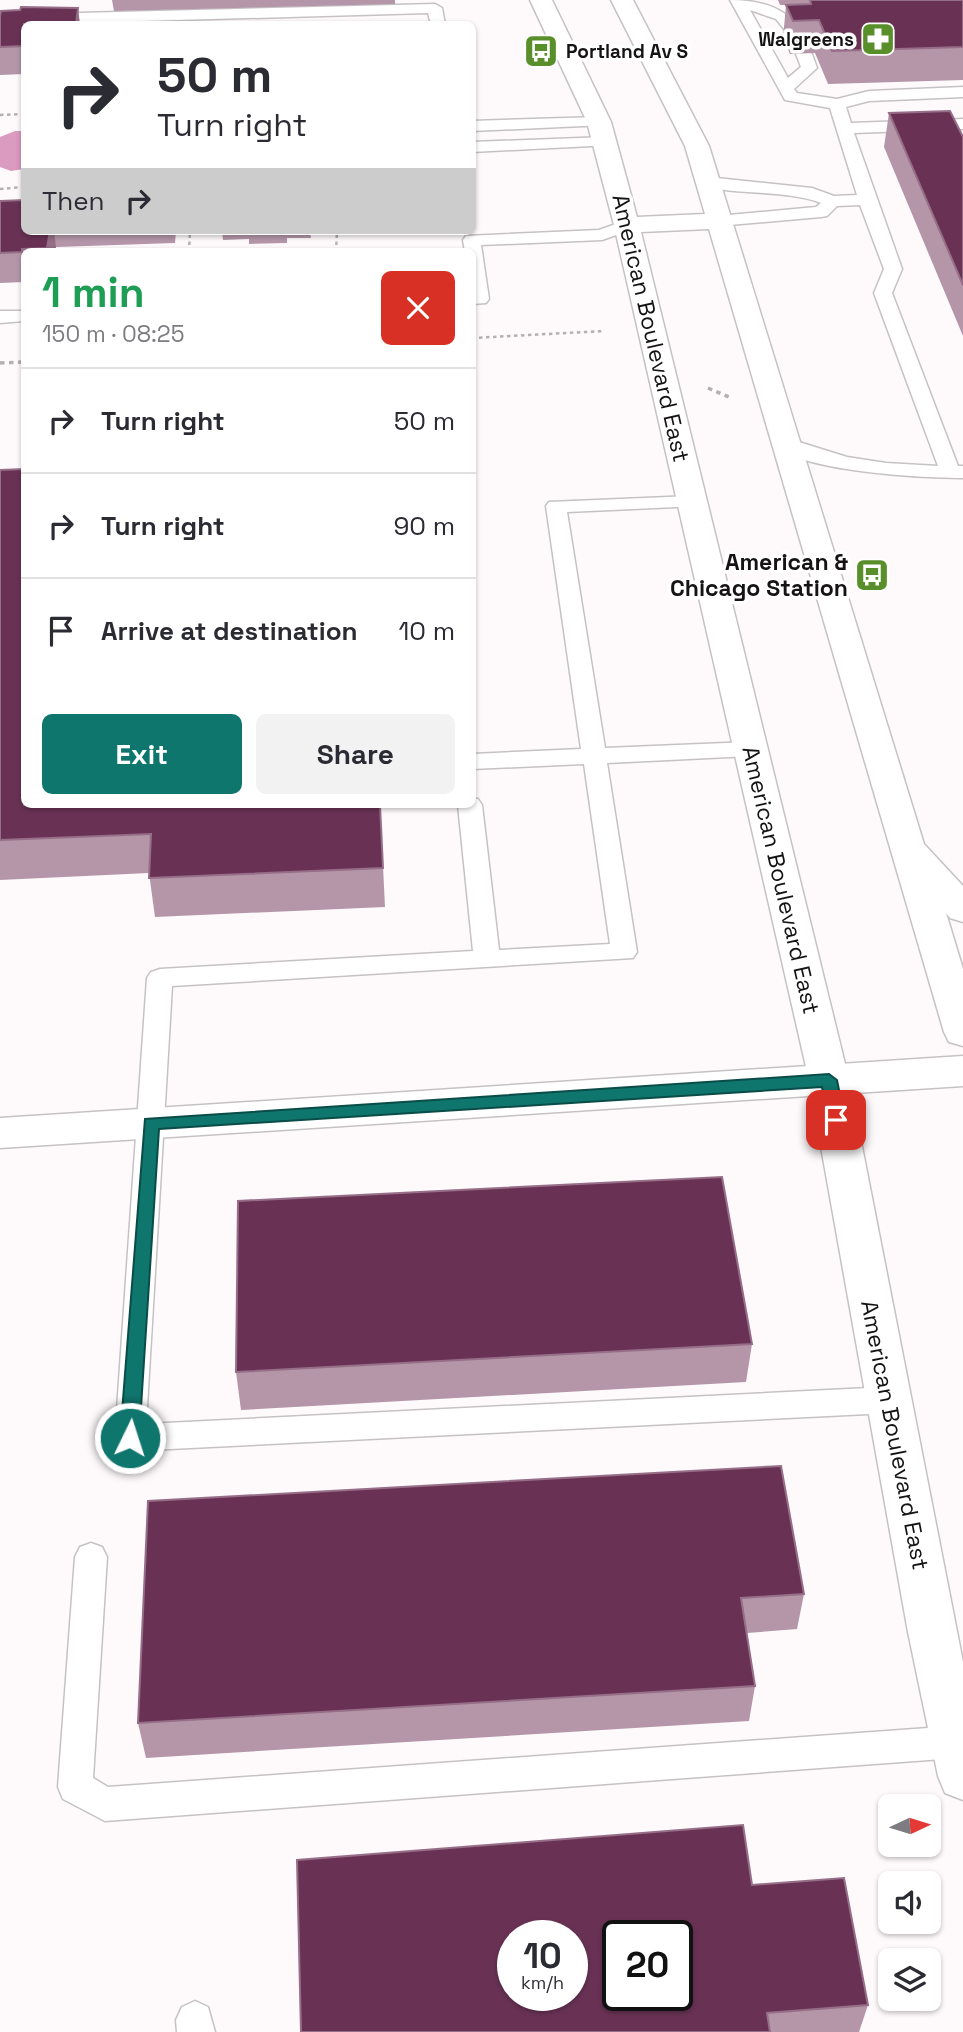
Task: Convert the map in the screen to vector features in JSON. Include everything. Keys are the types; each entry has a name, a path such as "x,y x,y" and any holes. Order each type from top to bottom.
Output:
{"main road":[{"name":"American Boulevard East","path":"541,0 603,132 627,225 829,1080 932,1632 959,1759"},
{"path":"622,0 685,120 707,182 963,1032"},
{"path":"627,225 719,221"},
{"path":"906,844 963,909"},
{"path":"0,1133 963,1071"}],"lane":[{"path":"738,1 774,11 791,22 798,37"},
{"path":"738,1 791,97 837,104 869,96 963,92"},
{"path":"0,20 435,8 437,21"},
{"path":"786,88 809,68 804,54"},
{"path":"786,444 825,460 885,471 956,472 883,293 892,269 837,104"},
{"path":"846,128 963,124"},
{"path":"476,126 603,132"},
{"path":"476,147 603,132"},
{"path":"707,182 812,193 832,201 867,200"},
{"path":"719,221 821,212 832,201"},
{"path":"472,235 602,235 627,225"},
{"path":"476,267 480,299 476,299"},
{"path":"0,317 21,316"},
{"path":"692,502 556,506 624,952 160,978 130,1438 888,1400"},
{"path":"476,762 750,749"},
{"path":"470,808 487,960"},
{"path":"91,1558 75,1787 105,1804 959,1759"}],"path":[{"path":"0,115 21,114"},
{"path":"0,189 21,189"},
{"path":"476,338 604,331"},
{"path":"0,363 21,362"},
{"path":"703,386 738,401"}],"shaded area":[{"path":"21,131 21,169 11,171 0,167 0,137"}],"building":[{"path":"810,0 963,0 963,47 832,51 819,20 793,21 786,5 811,4"},
{"path":"21,7 78,8 76,21 21,21 21,46 0,47 1,11 20,10"},
{"path":"950,111 963,137 963,285 889,113"},
{"path":"21,200 21,235 49,235 47,248 21,248 21,252 0,253 0,201"},
{"path":"21,469 21,808 380,808 383,868 149,878 151,834 0,840 0,470"},
{"path":"722,1177 752,1344 236,1372 238,1201"},
{"path":"781,1466 804,1594 741,1598 755,1686 138,1723 148,1501"},
{"path":"743,1825 752,1885 844,1878 868,2005 767,2013 770,2032 301,2032 297,1860"}],"place":[{"name":"Walgreens","path":"878,39"},
{"name":"Portland Av S","path":"541,51"},
{"name":"American & Chicago Station","path":"872,575"}],"route":[{"path":"130,1438 151,1123 829,1080 836,1120"}]}
